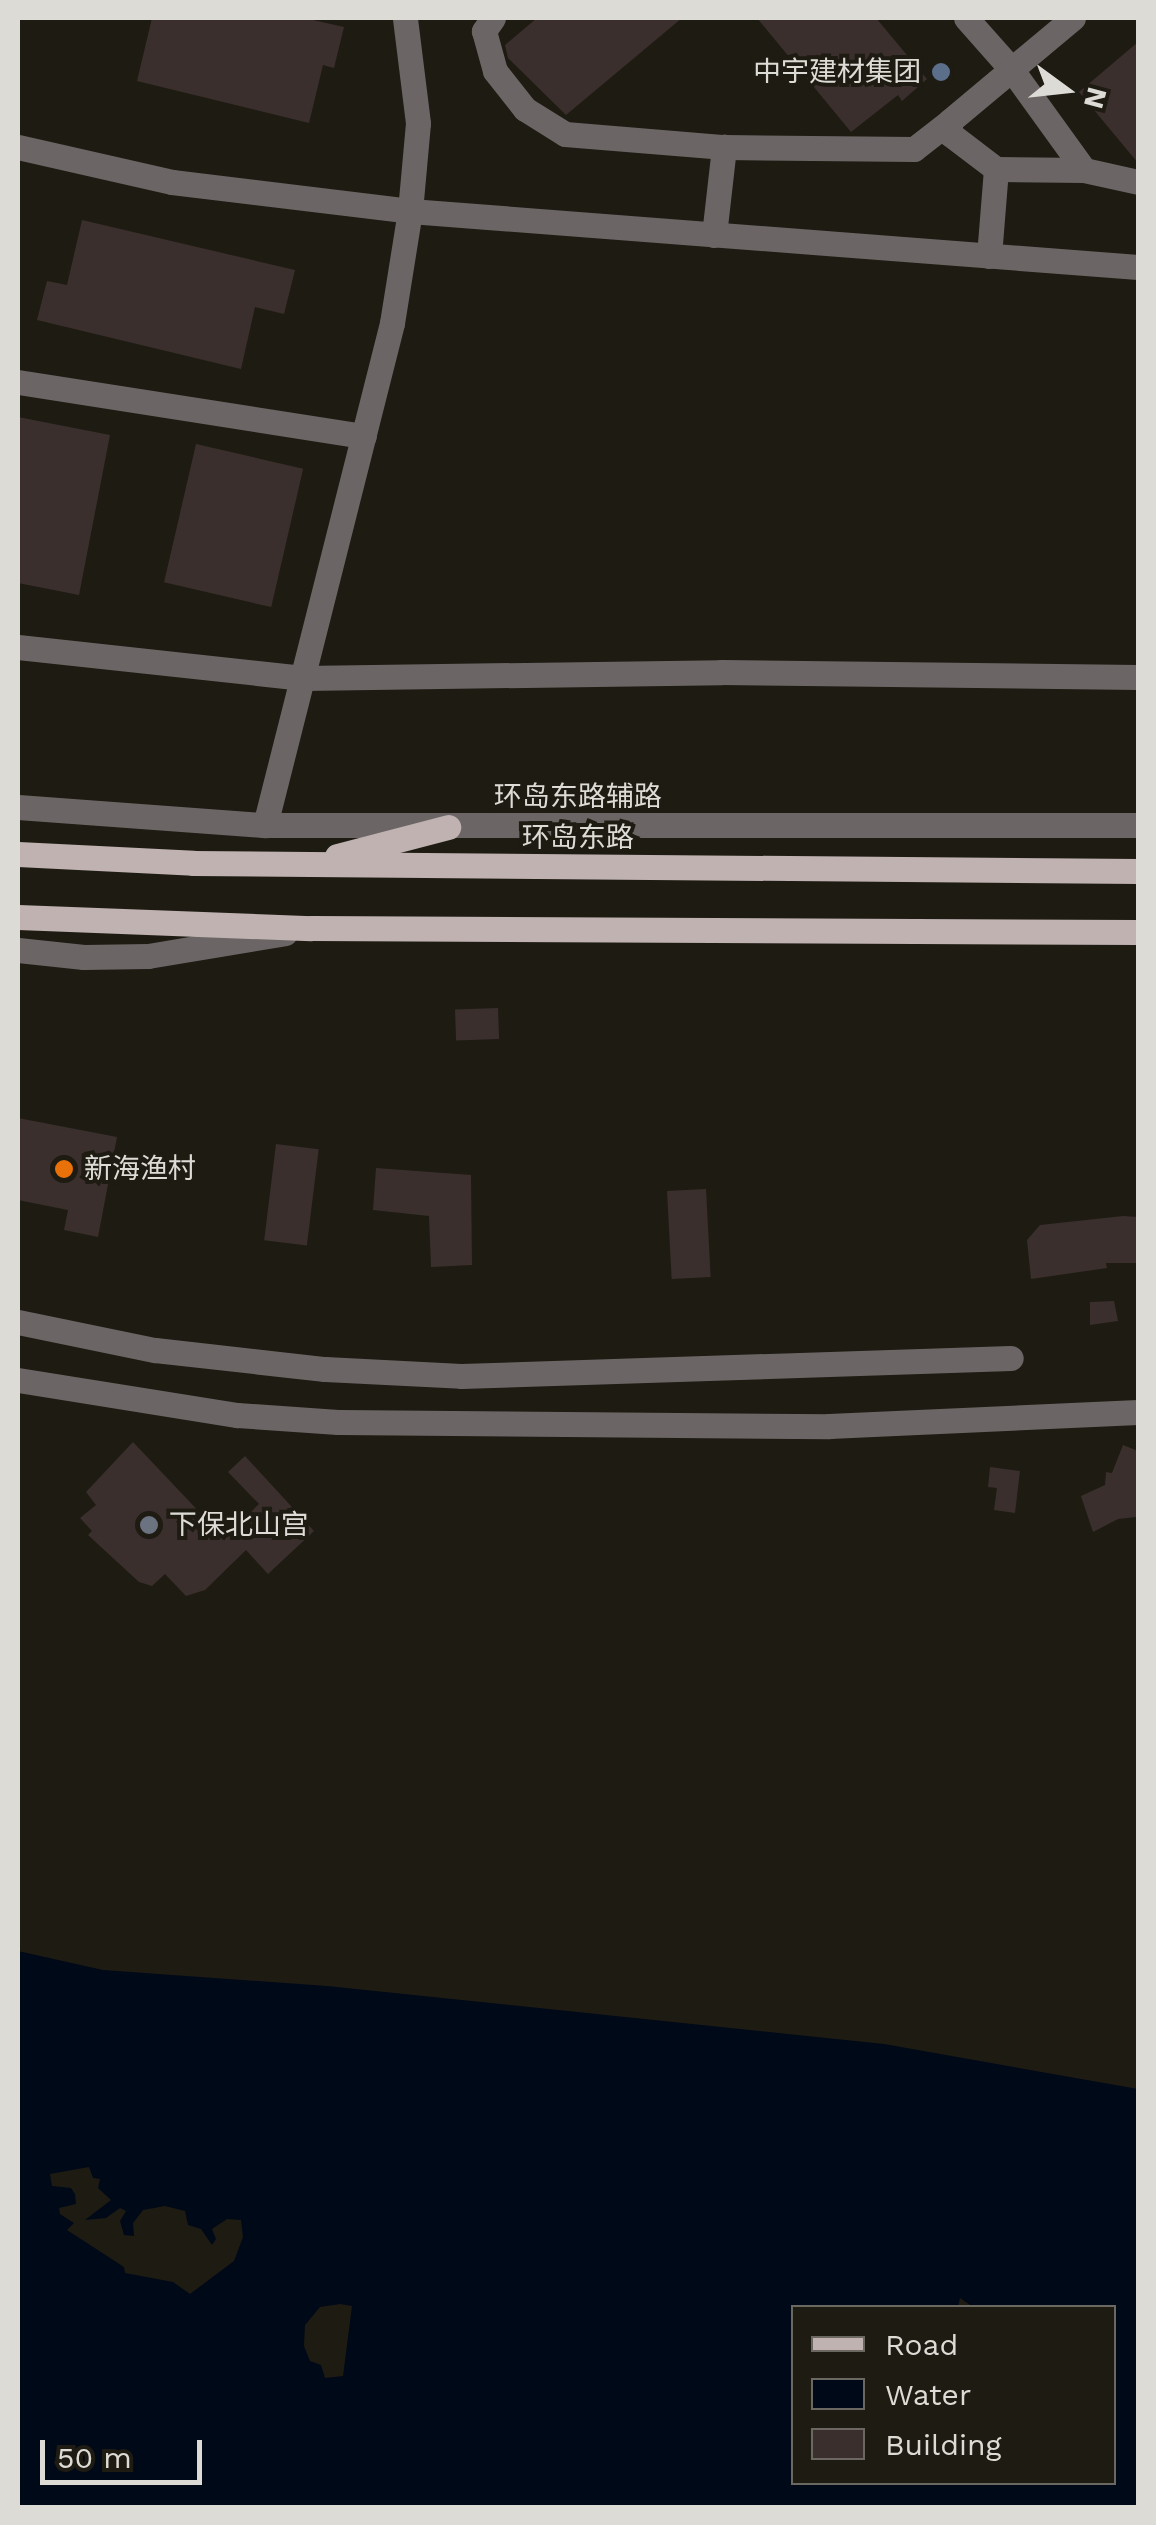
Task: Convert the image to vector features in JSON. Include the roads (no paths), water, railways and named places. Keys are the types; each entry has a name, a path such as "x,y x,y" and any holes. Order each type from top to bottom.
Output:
{"main road":[{"path":"303,864 448,826"},
{"path":"18,840 95,861"},
{"name":"环岛东路","path":"18,854 95,861 1138,871"},
{"path":"18,917 311,928 1138,932"}],"street":[{"path":"265,826 392,323 410,211 418,123 406,18"},
{"path":"493,18 484,31 495,71 525,109 565,134 724,147 914,149 1073,18"},
{"path":"966,18 1012,70 1084,170"},
{"path":"950,121 950,134 996,169 1084,170 1138,182"},
{"path":"18,147 172,182 410,211 1138,268"},
{"path":"714,235 724,147"},
{"path":"989,256 996,169"},
{"path":"18,382 364,436"},
{"path":"18,647 302,678 721,672 1138,676"},
{"name":"环岛东路辅路","path":"18,807 265,826 1138,825"},
{"path":"18,950 84,958 148,956 311,928"},
{"path":"18,1322 155,1350 325,1368 461,1376 1011,1358"},
{"path":"18,1380 237,1414 338,1422 828,1426 1138,1412"}],"water":[{"path":"18,1951 103,1970 327,1986 884,2044 1138,2089 1138,2507 18,2507","holes":["89,2167 93,2178 100,2179 98,2188 111,2200 85,2220 106,2218 120,2208 126,2211 120,2221 124,2235 134,2236 133,2223 143,2210 165,2206 185,2211 188,2225 201,2229 212,2245 216,2239 212,2229 227,2219 241,2220 243,2237 234,2261 190,2294 173,2282 125,2273 124,2267 67,2230 74,2223 60,2214 59,2208 76,2204 75,2194 71,2188 52,2186 50,2174","352,2306 343,2376 325,2378 321,2365 310,2361 304,2346 305,2325 320,2307"]}],"place":[{"name":"中宇建材集团","path":"941,72"},
{"name":"新海渔村","path":"64,1169"},
{"name":"下保北山宫","path":"149,1525"}]}
